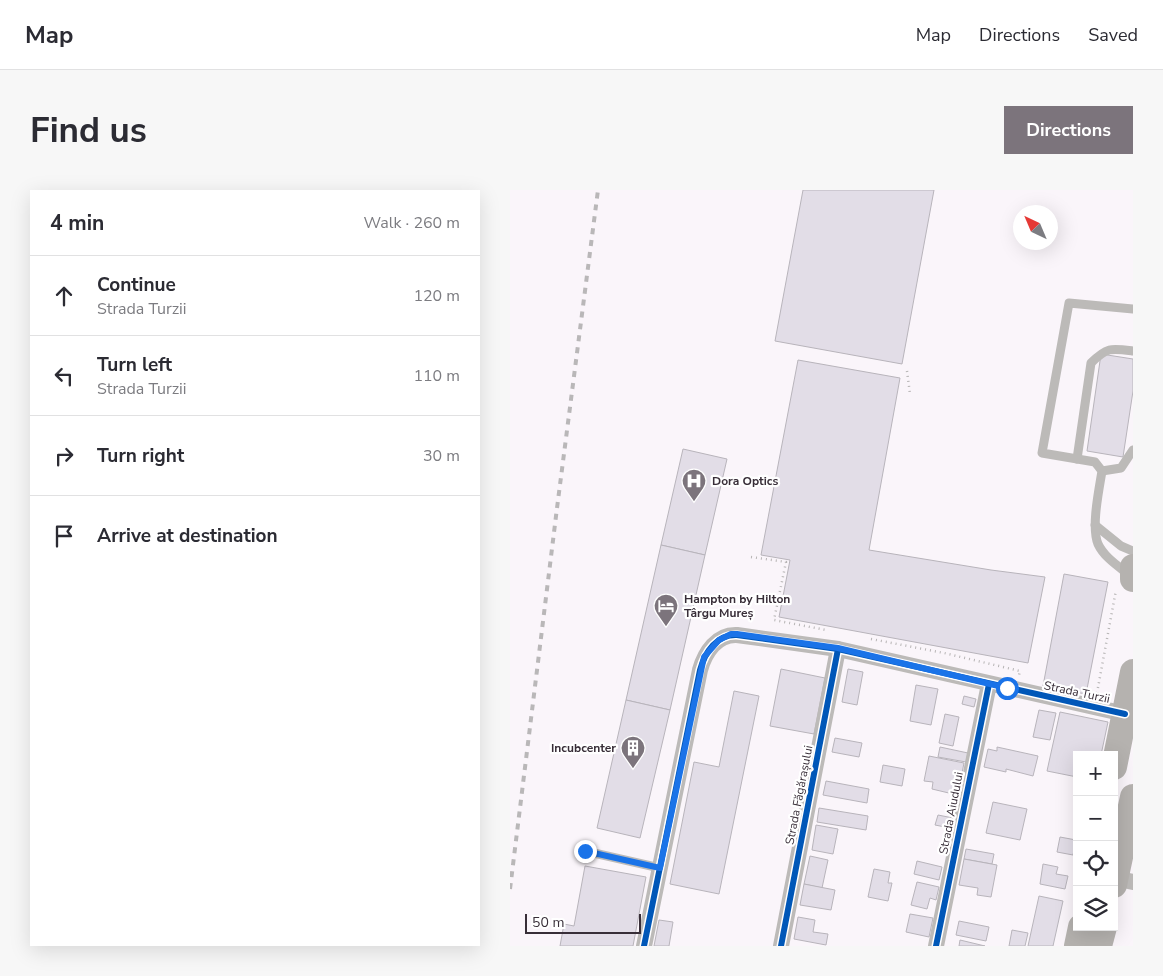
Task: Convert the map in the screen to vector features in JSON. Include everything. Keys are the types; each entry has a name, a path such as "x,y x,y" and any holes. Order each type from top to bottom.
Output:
{"main road":[{"path":"1117,751 1133,672"},
{"path":"1119,881 1133,797"},
{"path":"1077,946 1080,931"},
{"path":"1099,946 1103,931"}],"street":[{"name":"Strada Turzii","path":"644,946 700,670 704,657 710,648 719,640 731,634 838,648 1125,714"},
{"name":"Strada Făgărașului","path":"782,946 838,648"},
{"name":"Strada Aiudului","path":"936,946 989,684"}],"lane":[{"path":"1129,578 1098,544 1095,526 1102,471 1095,462 1042,452 1069,302 1133,308"},
{"path":"1077,459 1091,363 1102,352 1112,348 1133,351"},
{"path":"1102,471 1121,468 1133,450"},
{"path":"1095,526 1121,546 1133,551"},
{"path":"585,851 660,868"}],"path":[{"path":"906,371 910,394"},
{"path":"750,557 786,562 774,620 829,631"},
{"path":"1096,700 1129,578"},
{"path":"867,638 1020,670 1017,682"}],"building":[{"path":"803,190 934,190 902,364 775,341"},
{"path":"1101,354 1133,359 1133,391 1123,457 1087,451"},
{"path":"798,360 900,378 869,550 1045,577 1028,663 779,617 790,560 761,555"},
{"name":"Dora Optics","path":"683,449 727,459 705,555 661,545"},
{"name":"Hampton by Hilton Târgu Mureș","path":"661,545 705,555 670,710 626,700"},
{"path":"1064,574 1108,582 1086,694 1043,686"},
{"path":"781,669 825,678 814,734 770,726"},
{"path":"848,669 863,672 857,705 842,702"},
{"path":"916,685 938,689 931,725 910,721"},
{"path":"734,691 759,696 719,894 670,884 694,762 719,767"},
{"path":"964,696 976,699 974,707 962,704"},
{"name":"Incubcenter","path":"626,700 670,710 640,838 597,828"},
{"path":"1039,710 1056,713 1050,740 1033,737"},
{"path":"1060,712 1108,722 1102,751 1073,751 1073,776 1047,771"},
{"path":"945,714 959,717 953,746 939,743"},
{"path":"835,738 862,743 859,757 832,752"},
{"path":"940,747 968,753 966,762 938,757"},
{"path":"997,747 1038,756 1033,776 1006,769 1006,772 984,767 988,749 997,751"},
{"path":"929,756 964,763 960,783 955,782 953,794 932,789 933,782 924,781"},
{"path":"883,765 905,769 902,786 880,782"},
{"path":"826,781 869,789 867,803 823,795"},
{"path":"993,802 1027,809 1020,840 986,833"},
{"path":"819,808 868,816 866,830 817,822"},
{"path":"938,815 953,818 950,828 935,825"},
{"path":"816,825 838,829 833,854 812,850"},
{"path":"1060,837 1073,839 1073,855 1057,852"},
{"path":"966,849 994,854 992,864 964,859"},
{"path":"810,856 828,860 822,888 804,884"},
{"path":"964,859 997,865 991,897 977,895 978,888 959,885"},
{"path":"917,861 942,867 939,880 914,874"},
{"path":"1043,864 1058,867 1056,874 1068,876 1065,889 1040,884"},
{"path":"585,866 646,877 633,946 560,946 564,924 574,926"},
{"path":"874,869 890,872 888,883 892,883 888,901 868,897"},
{"path":"917,882 939,887 936,900 930,898 927,909 911,905"},
{"path":"804,884 835,890 831,910 800,905"},
{"path":"1039,896 1063,901 1053,946 1028,946"},
{"path":"910,914 933,918 929,937 906,932"},
{"path":"798,917 815,920 813,932 828,934 826,945 794,939"},
{"path":"659,920 673,922 669,946 654,946"},
{"path":"959,921 989,927 986,941 956,935"},
{"path":"1012,930 1028,933 1025,946 1009,946"},
{"path":"960,940 985,946 959,946"}],"railway":[{"path":"510,889 598,190"}],"cycle path":[{"path":"644,946 700,670 705,657 713,645 723,638 737,635 838,649 1125,714"},
{"path":"781,946 838,649"},
{"path":"936,946 989,684"}],"place":[{"name":"Dora Optics","path":"694,502"},
{"name":"Hampton by Hilton Târgu Mureș","path":"666,627"},
{"name":"Incubcenter","path":"633,769"}],"route":[{"path":"585,851 660,868 700,670 704,657 710,648 719,640 731,634 838,648 1007,688"}]}
